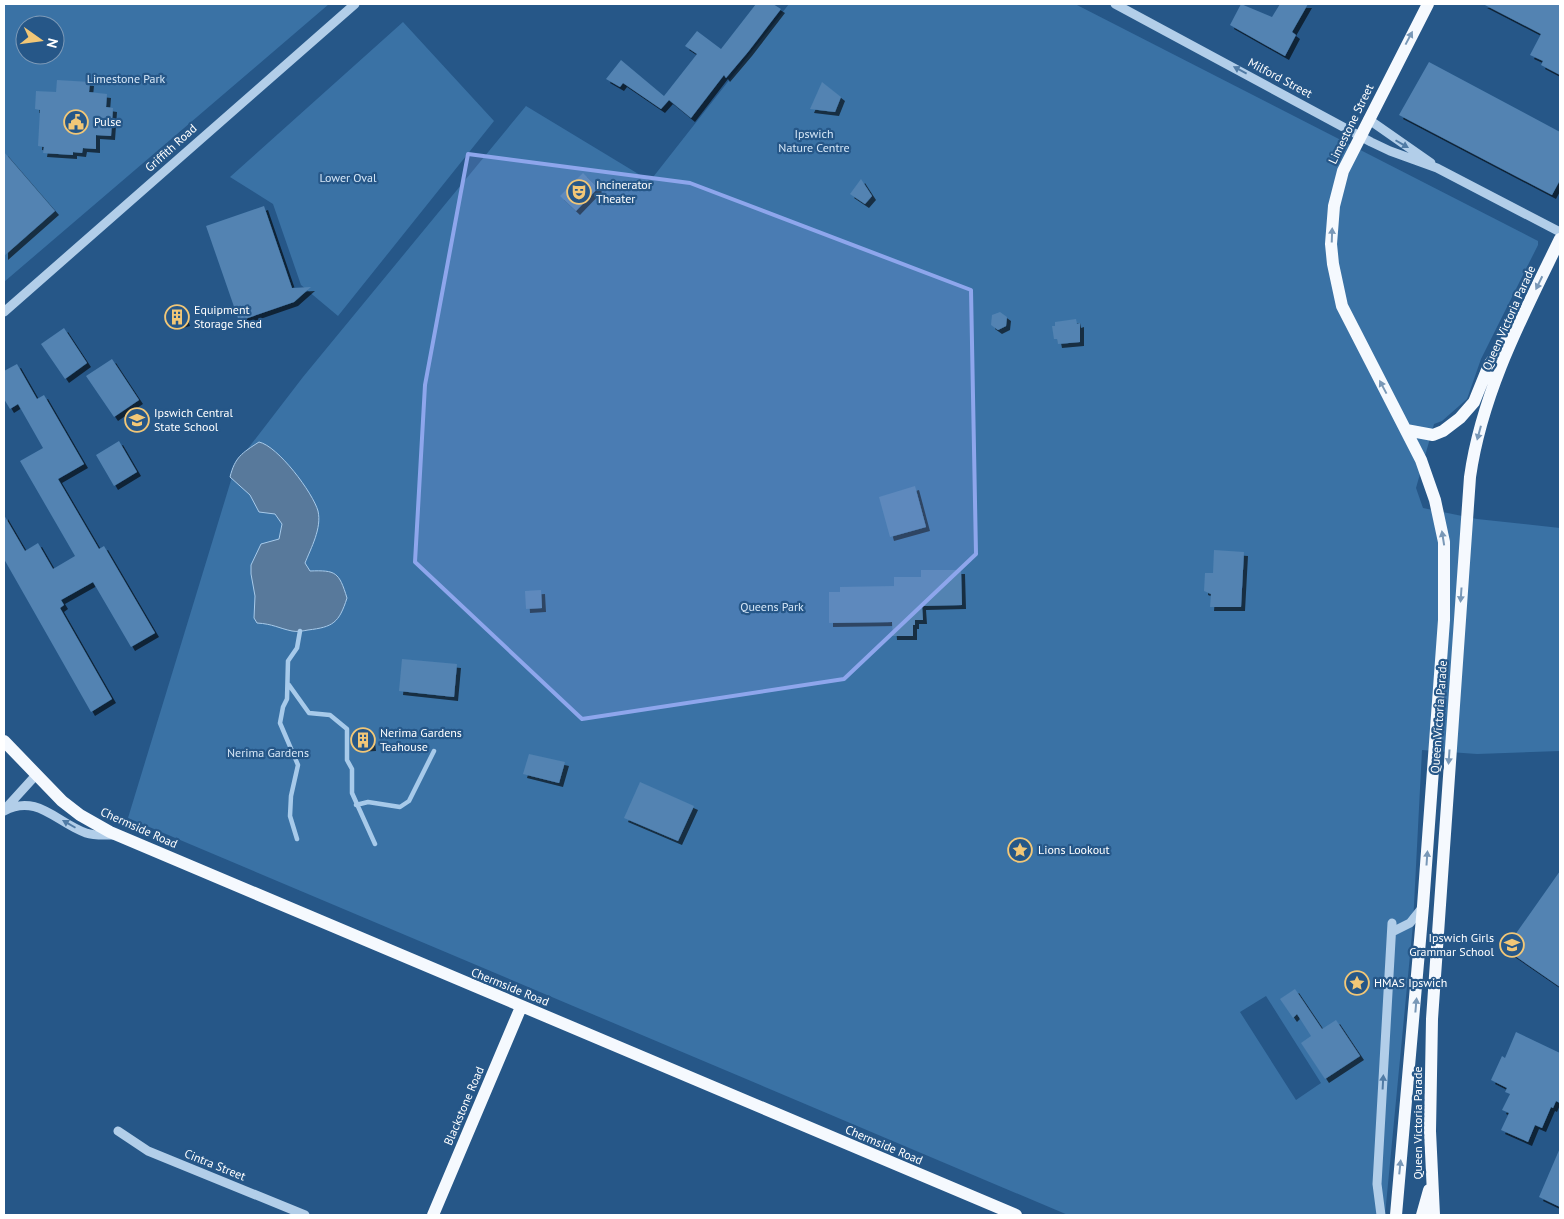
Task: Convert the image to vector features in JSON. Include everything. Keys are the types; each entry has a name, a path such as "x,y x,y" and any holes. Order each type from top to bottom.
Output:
{"main road":[{"name":"Limestone Street","path":"1406,430 1350,325 1340,299 1332,264 1334,206 1343,171 1359,136 1428,4"},
{"name":"Queen Victoria Parade","path":"1434,1215 1432,1178 1433,1009 1470,476 1474,452 1490,395 1518,326 1560,239"},
{"path":"1406,430 1433,435 1448,428 1460,418 1476,398 1497,352 1518,326"},
{"name":"Queen Victoria Parade","path":"1396,1215 1423,906 1444,620 1444,551 1434,500 1421,460 1406,430"},
{"name":"Chermside Road","path":"4,732 16,752"},
{"name":"Chermside Road","path":"4,741 72,810 116,835 1016,1215"},
{"name":"Blackstone Road","path":"433,1215 521,1007"},
{"path":"1422,1215 1432,1178"}],"street":[{"name":"Griffith Road","path":"4,312 355,4"},
{"name":"Milford Street","path":"1115,4 1359,136 1390,151 1437,168 1560,232"},
{"name":"Milford Street","path":"1368,119 1437,168"},
{"path":"4,811 36,775"},
{"path":"4,811 18,806 33,805 44,808 85,832 116,835"},
{"path":"1381,1215 1377,1184 1392,927 1410,923 1423,906"},
{"name":"Cintra Street","path":"118,1131 148,1151 305,1215"}],"highlighted area":[{"path":"468,154 690,183 971,290 976,554 844,679 582,719 415,562 425,385"}],"green space":[{"name":"Limestone Park","path":"4,4 329,4 4,282"},
{"name":"Queens Park","path":"789,4 1075,4 1538,241 1538,245 1481,359 1467,399 1442,421 1434,424 1416,488 1423,508 1477,519 1560,528 1560,751 1477,754 1422,750 1413,924 1385,1215 1068,1215 128,818 236,464 303,377 526,106 650,181","holes":["1266,996 1321,1083 1296,1100 1240,1012"]},
{"name":"Lower Oval","path":"403,22 494,121 338,316 301,285 273,204 230,177"}],"shaded area":[{"path":"259,442 276,452 294,471 315,503 318,511 317,531 305,563 310,571 326,571 335,574 342,583 347,598 338,618 324,627 294,631 257,623 254,618 255,596 251,565 261,544 279,539 282,524 275,514 259,512 250,495 230,477 234,465 240,456"}],"building":[{"path":"756,4 773,4 781,9 726,78 724,75 691,118 669,100 661,109 623,83 620,87 606,79 621,60 664,96 697,54 685,46 697,31 721,49"},
{"path":"1241,4 1272,17 1280,4 1308,4 1292,32 1296,35 1285,56 1230,25"},
{"path":"1483,4 1560,4 1560,75 1541,65 1543,61 1530,55 1541,34"},
{"path":"1429,62 1560,132 1560,180 1552,195 1399,115"},
{"name":"Pulse","path":"57,80 90,82 89,92 107,94 106,107 113,108 111,136 96,135 96,149 83,148 82,153 73,152 73,155 43,153 44,147 38,146 40,110 35,109 36,91 56,92"},
{"path":"822,82 841,97 835,112 810,109"},
{"path":"4,152 55,211 4,256"},
{"name":"Incinerator Theater","path":"583,173 598,188 576,211 560,196"},
{"path":"861,179 872,196 865,204 850,194"},
{"path":"264,206 292,288 311,287 294,302 239,321 206,226"},
{"name":"Equipment Storage Shed","path":"181,308 186,322 172,326 168,313"},
{"path":"1000,312 1007,317 1006,326 998,330 991,325 992,315"},
{"path":"1076,319 1077,324 1080,323 1080,342 1058,344 1057,339 1054,339 1052,326 1055,326 1055,322"},
{"path":"64,328 87,363 65,379 41,344"},
{"path":"112,359 139,400 114,417 86,376"},
{"path":"17,364 37,399 44,395 84,464 58,479 99,549 104,546 155,633 131,647 93,582 61,600 64,605 60,608 112,699 91,712 4,559 4,515 25,551 38,543 53,569 75,556 20,461 43,448 18,404 10,409 4,399 4,371"},
{"path":"119,441 137,472 114,486 96,455"},
{"path":"915,486 926,527 890,537 879,497"},
{"path":"1214,550 1244,552 1241,607 1210,607 1211,594 1204,591 1205,573 1213,573"},
{"path":"921,570 961,570 962,605 922,606 923,620 915,620 913,636 893,636 892,622 829,623 829,592 840,592 840,587 894,586 894,577 921,577"},
{"path":"541,590 542,608 526,609 525,591"},
{"path":"402,659 457,664 454,697 399,691"},
{"name":"Nerima Gardens Teahouse","path":"370,730 372,747 355,748 353,731"},
{"path":"529,754 565,762 559,783 523,774"},
{"path":"640,782 694,806 678,841 624,818"},
{"path":"1560,871 1560,987 1505,949"},
{"path":"1295,989 1322,1029 1336,1020 1360,1056 1325,1079 1301,1043 1311,1036 1297,1014 1293,1018 1280,999"},
{"path":"1516,1032 1560,1053 1560,1103 1556,1101 1553,1108 1551,1107 1542,1128 1535,1125 1528,1142 1501,1130 1509,1113 1502,1110 1510,1094 1505,1092 1507,1088 1491,1080 1502,1056 1505,1058"},
{"path":"1560,1148 1560,1207 1539,1197"}],"waterway":[{"path":"297,839 290,816 291,796 298,765 280,723 283,707 287,699 288,661 297,648 300,631"},
{"path":"289,685 309,713 330,715 347,729 347,760 352,769 352,793 375,844"},
{"path":"356,805 368,802 400,807 409,801 434,751"}],"place":[{"name":"Pulse","path":"76,122"},
{"name":"Incinerator Theater","path":"579,192"},
{"name":"Equipment Storage Shed","path":"177,317"},
{"name":"Ipswich Central State School","path":"137,420"},
{"name":"Nerima Gardens Teahouse","path":"363,740"},
{"name":"Lions Lookout","path":"1020,850"},
{"name":"Ipswich Girls Grammar School","path":"1512,945"},
{"name":"HMAS Ipswich","path":"1357,983"}],"park label":[{"name":"Ipswich Nature Centre","path":"814,141"},
{"name":"Nerima Gardens","path":"268,753"}]}
